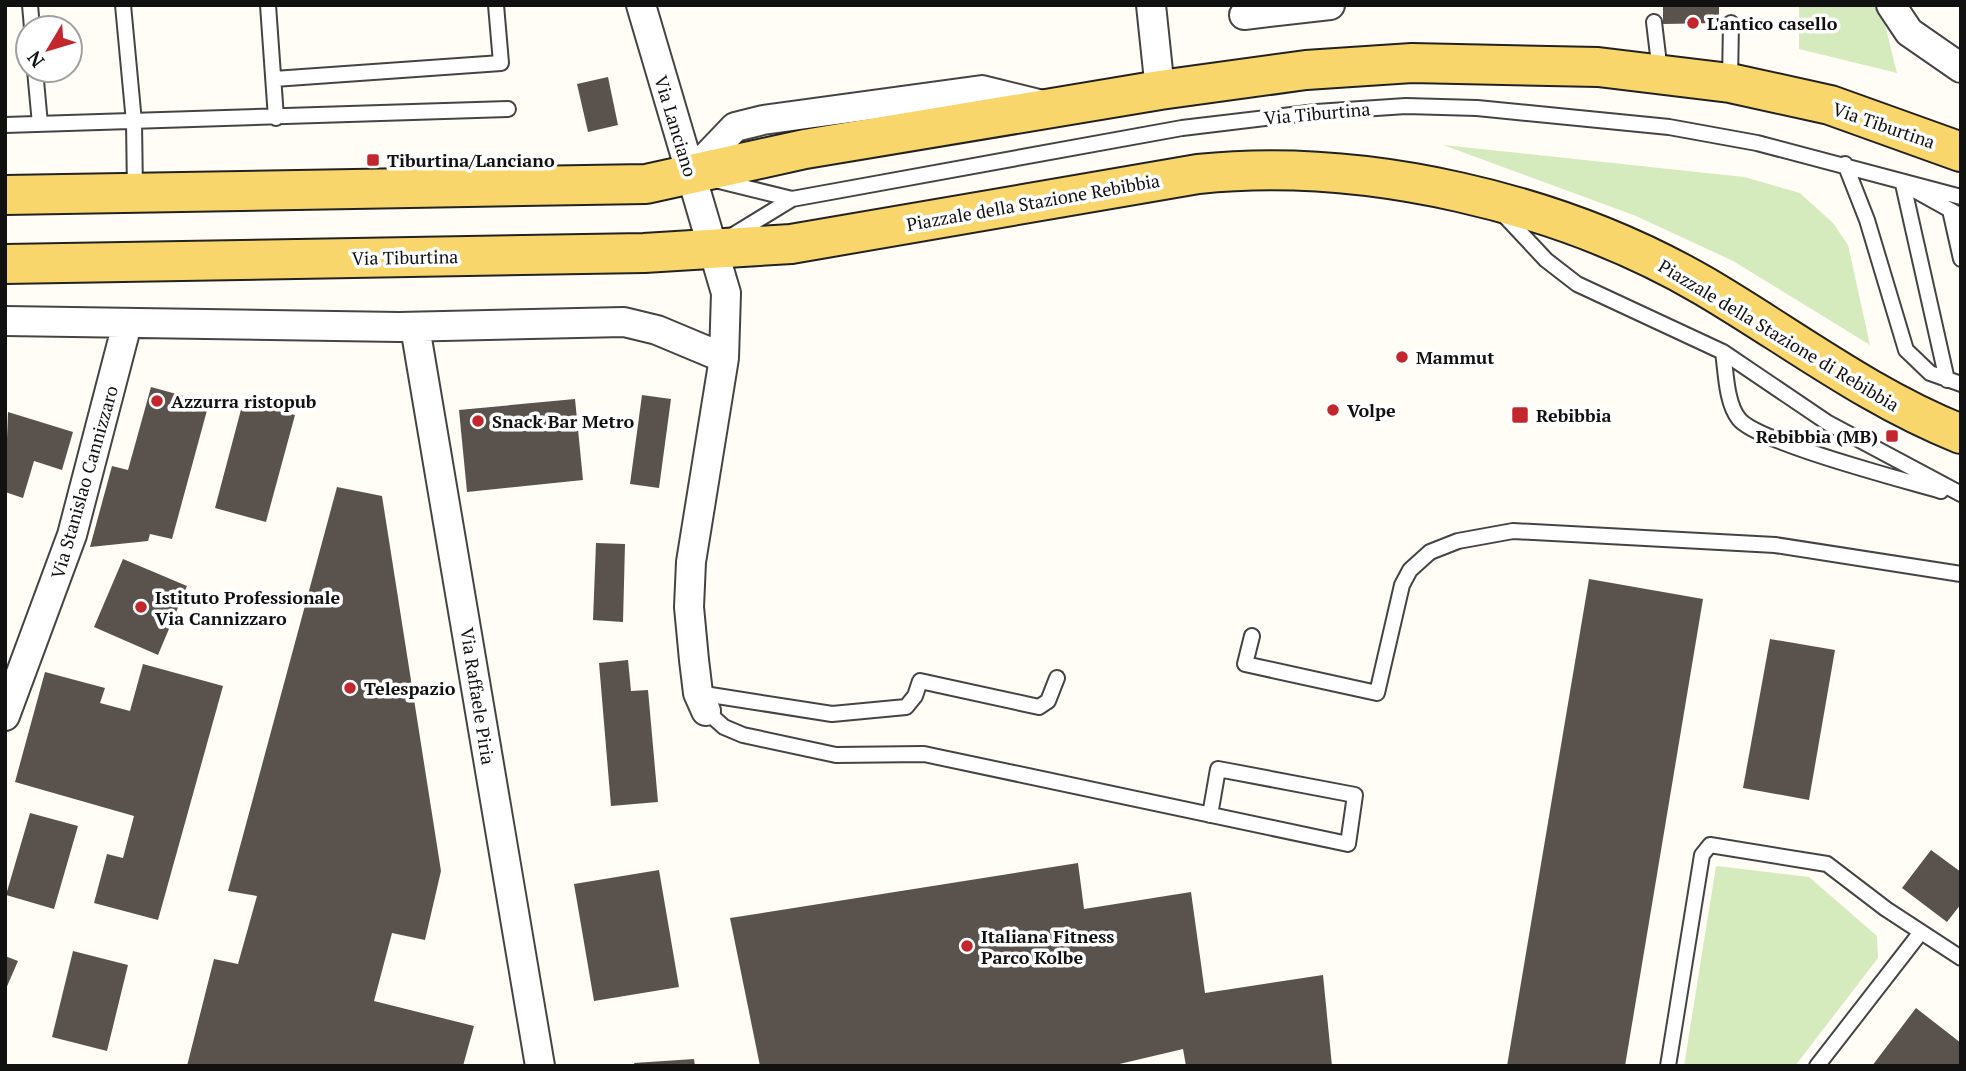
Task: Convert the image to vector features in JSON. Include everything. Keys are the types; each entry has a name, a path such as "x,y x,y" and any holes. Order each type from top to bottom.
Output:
{"main road":[{"name":"Via Tiburtina","path":"5,195 638,185 805,149 1160,90 1367,64 1528,63 1660,72 1730,83 1830,105 1961,152"},
{"name":"Piazzale della Stazione Rebibbia","path":"713,247 791,244 832,238 1198,174 1252,171 1354,176"},
{"name":"Piazzale della Stazione di Rebibbia","path":"1354,176 1486,197 1603,237 1672,268 1911,414 1961,434"},
{"name":"Via Tiburtina","path":"5,264 644,253 713,247"}],"street":[{"name":"Via Lanciano","path":"641,5 726,293 724,358 691,562 689,607 702,702"},
{"path":"1151,5 1160,90"},
{"path":"1244,15 1330,5"},
{"path":"1891,5 1909,32 1961,68"},
{"path":"5,321 415,327 624,322 657,330 724,358"},
{"name":"Via Stanislao Cannizzaro","path":"5,716 72,535 127,324"},
{"name":"Via Raffaele Piria","path":"415,327 540,1066"}],"lane":[{"path":"123,5 134,122 135,195"},
{"path":"268,5 276,118"},
{"path":"274,79 501,63 496,5"},
{"path":"1654,22 1660,72"},
{"path":"1730,83 1731,23"},
{"path":"36,84 40,124"},
{"name":"Via Tiburtina","path":"713,247 792,199 1182,128 1316,112 1406,106 1489,109 1669,127 1758,143 1845,164 1903,184 1961,197"},
{"path":"5,124 508,109"},
{"path":"1845,164 1867,220 1901,341 1920,366 1954,382"},
{"name":"Via Tiburtina","path":"690,174 792,199"},
{"path":"1903,184 1954,382"},
{"name":"Via Tiburtina","path":"1903,184 1956,213 1961,259"},
{"path":"1486,197 1563,275 1723,352 1828,423 1961,495"},
{"path":"1723,352 1732,409 1748,428 1791,445 1961,495"},
{"path":"1252,636 1245,664 1377,693 1402,585 1410,570 1430,552 1458,541 1513,531 1774,545 1961,574"},
{"path":"702,702 832,714 906,707 915,696 920,681 1039,707 1048,701 1057,678"},
{"path":"702,702 724,727 743,735 811,750 836,755 924,754 1210,815 1348,844 1355,795 1218,769 1210,815"},
{"path":"1668,1066 1702,855 1710,845 1827,864 1961,958"},
{"path":"1817,1066 1921,932"}],"green space":[{"path":"1799,5 1880,5 1897,73 1799,49"},
{"path":"1443,145 1744,177 1800,193 1833,223 1848,245 1870,345 1733,261 1636,216"},
{"path":"1716,866 1809,877 1877,936 1878,958 1795,1066 1684,1066"}],"building":[{"path":"1663,5 1719,5 1719,23 1663,24"},
{"path":"608,77 618,125 588,132 577,84"},
{"path":"151,387 209,403 172,539 150,534 148,541 90,547 112,466 128,470"},
{"path":"642,395 671,399 659,488 630,484"},
{"path":"575,399 583,480 467,492 459,410"},
{"path":"243,402 295,415 266,522 215,508"},
{"path":"8,412 73,432 62,470 34,461 23,498 5,492"},
{"path":"337,487 382,496 441,871 425,940 392,933 374,1001 474,1026 463,1066 187,1066 214,959 238,964 257,896 228,891"},
{"path":"596,543 625,544 623,622 593,620"},
{"name":"Istituto Professionale Via Cannizzaro","path":"123,559 187,586 158,655 94,627"},
{"path":"1589,579 1703,599 1625,1066 1507,1066"},
{"path":"1770,639 1835,650 1809,800 1743,788"},
{"path":"628,660 631,691 648,690 658,802 611,806 599,663"},
{"path":"143,664 223,686 158,920 94,903 107,854 123,858 134,816 15,782 45,672 105,688 100,703 130,711"},
{"path":"30,813 78,826 54,909 6,895"},
{"path":"1931,850 1961,872 1961,904 1947,922 1902,888"},
{"name":"Italiana Fitness Parco Kolbe","path":"1078,863 1084,909 1191,892 1205,993 1323,975 1332,1066 1186,1066 1183,1049 1111,1066 760,1066 730,918"},
{"path":"659,870 679,987 594,1001 574,884"},
{"path":"73,951 128,965 107,1051 52,1037"},
{"path":"5,956 18,961 5,991"},
{"path":"1916,1008 1961,1043 1961,1066 1872,1066"},
{"path":"694,1059 695,1066 635,1066 634,1063"}],"place":[{"name":"L'antico casello","path":"1693,23"},
{"name":"Tiburtina/Lanciano","path":"373,160"},
{"name":"Mammut","path":"1402,357"},
{"name":"Azzurra ristopub","path":"157,401"},
{"name":"Volpe","path":"1333,410"},
{"name":"Rebibbia","path":"1520,415"},
{"name":"Snack Bar Metro","path":"478,421"},
{"name":"Rebibbia (MB)","path":"1892,436"},
{"name":"Istituto Professionale Via Cannizzaro","path":"141,607"},
{"name":"Telespazio","path":"350,688"},
{"name":"Italiana Fitness Parco Kolbe","path":"967,946"}]}
